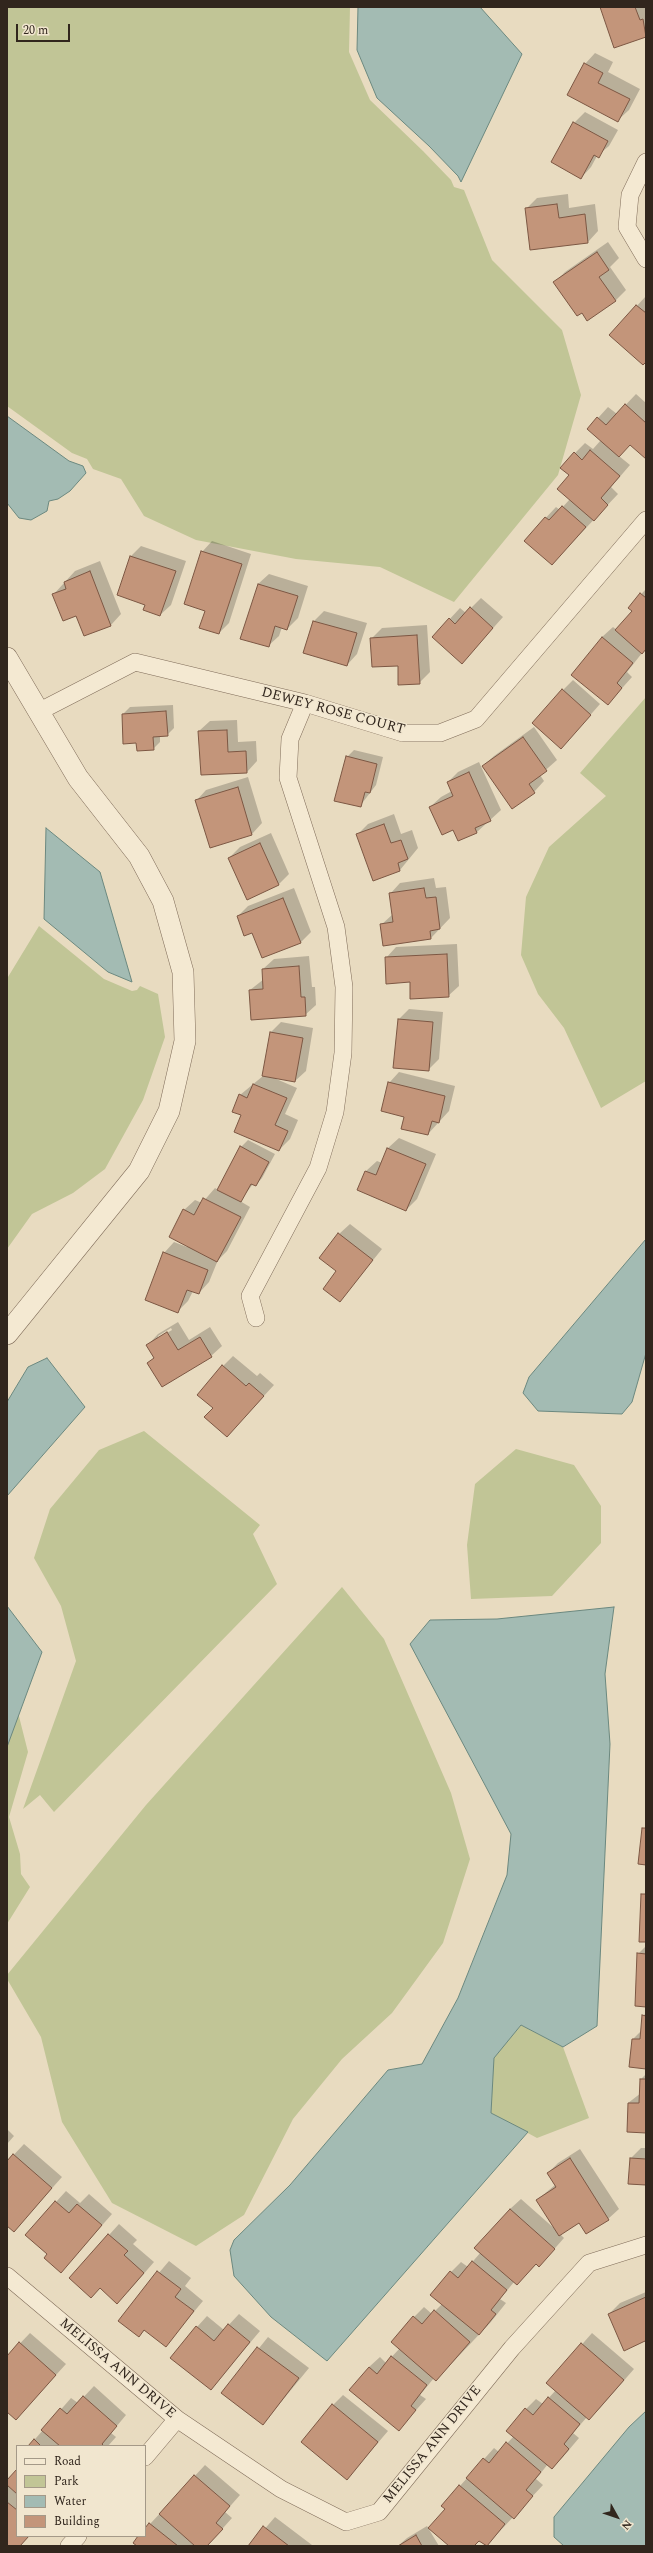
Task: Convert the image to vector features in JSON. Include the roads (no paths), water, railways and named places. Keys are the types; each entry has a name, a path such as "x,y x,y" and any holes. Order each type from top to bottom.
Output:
{"street":[{"path":"646,162 630,195 627,227 646,259"},
{"name":"DEWEY ROSE COURT","path":"38,712 135,662 305,704 403,733 440,733 476,720 646,520"},
{"path":"7,658 78,778 139,856 164,901 183,972 185,1041 169,1111 139,1171 7,1334"},
{"path":"256,1318 250,1296 318,1168 335,1112 343,1052 344,987 336,927 288,778 290,739 305,704"},
{"name":"MELISSA ANN DRIVE","path":"7,2276 177,2419 281,2489 346,2522 379,2512 512,2348 589,2263 646,2245"},
{"path":"146,2456 177,2419"},
{"path":"69,2546 77,2537"}],"water":[{"path":"358,7 480,7 522,54 461,182 458,176 429,146 377,98 357,50"},
{"path":"7,416 69,461 83,466 86,473 70,491 58,499 49,501 47,511 31,520 19,518 7,503"},
{"path":"46,828 100,872 132,982 108,972 44,919"},
{"path":"646,1239 646,1353 632,1402 622,1414 538,1411 523,1393 529,1377"},
{"path":"47,1358 85,1407 7,1496 7,1402 28,1367"},
{"path":"7,1606 42,1652 7,1747"},
{"path":"614,1607 605,1674 610,1744 597,2026 563,2047 521,2025 494,2058 491,2113 528,2132 327,2361 271,2317 234,2276 230,2250 234,2240 290,2185 388,2070 422,2064 458,1998 507,1875 511,1834 410,1644 430,1620 497,1619"},
{"path":"646,2411 646,2546 564,2546 554,2537 554,2517 629,2427"}]}
